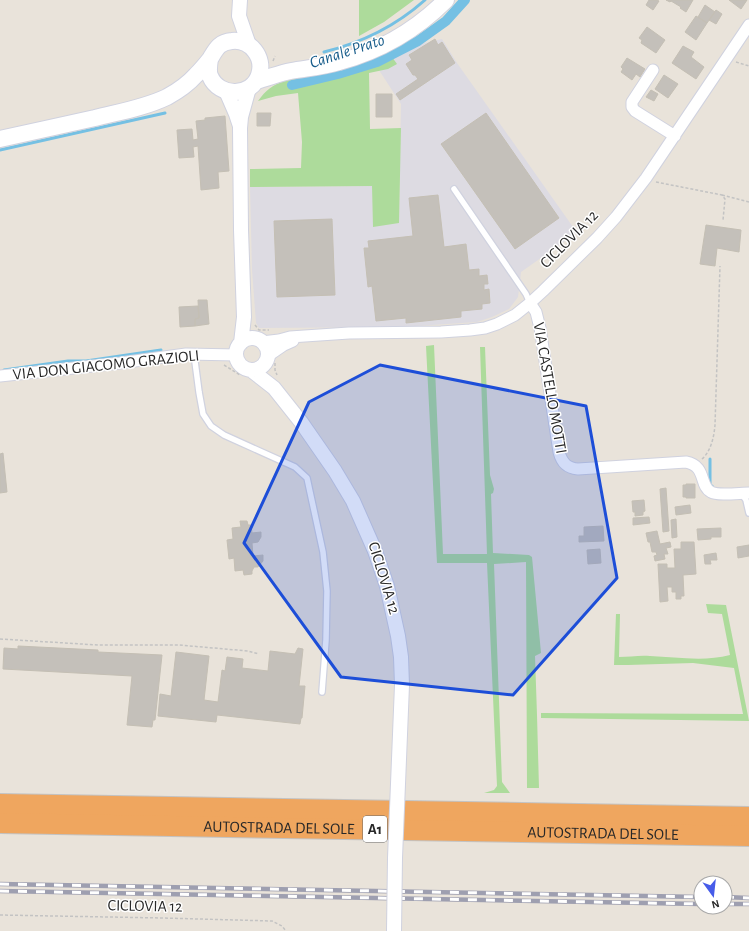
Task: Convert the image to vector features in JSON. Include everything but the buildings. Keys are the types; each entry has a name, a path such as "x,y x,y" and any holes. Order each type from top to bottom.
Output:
{"highway":[{"name":"AUTOSTRADA DEL SOLE","path":"0,804 749,817"},
{"name":"AUTOSTRADA DEL SOLE","path":"0,823 749,836"}],"main road":[{"path":"180,90 221,88 234,93 242,92 253,85 290,71 308,69 340,62 379,48 397,38 426,19 446,0"},
{"path":"0,139 140,107 154,102 180,90 195,76 213,52 224,43 241,41 270,62 290,71"},
{"path":"253,49 260,60 261,68 253,85"},
{"path":"210,58 208,67 210,76 221,88"}],"street":[{"path":"224,43 239,16 240,0"},
{"path":"239,16 253,49"},
{"path":"234,351 248,339 252,338 259,340 279,340 290,337 470,330 485,328 497,324 515,315 530,303 597,238 616,217 644,180 749,25"},
{"path":"653,70 632,102 632,107 635,111 674,136"},
{"path":"253,85 242,116 240,128 244,314 234,351 241,365 246,368 247,373 275,390 301,422 335,471 353,501 368,533 387,586 396,622 401,657 402,685 395,858 394,931"},
{"path":"221,88 236,114 240,128"},
{"name":"VIA CASTELLO MOTTI","path":"530,303 536,312 540,328 559,452 565,465 570,468 578,469 686,462 691,463"},
{"path":"244,314 250,329 268,350 275,390"},
{"path":"247,373 260,367 284,345 301,337"},
{"name":"VIA DON GIACOMO GRAZIOLI","path":"0,376 186,354 234,351"},
{"path":"691,463 698,468 708,490 712,493 745,493"}],"lane":[{"path":"454,189 526,294 530,303"},
{"path":"194,354 199,392 204,414 211,426 224,435 295,467 307,478 323,552 327,592 326,640 322,692"},
{"path":"745,493 749,513"}],"path":[{"path":"728,56 737,63 749,66"},
{"path":"644,180 722,195 749,202"},
{"path":"722,195 725,199 723,220"},
{"path":"691,463 699,461 706,455 714,436 720,266"},
{"path":"244,314 252,313 254,324 259,330 274,330"},
{"path":"234,351 221,364 247,373"},
{"path":"270,359 283,386 275,390"},
{"path":"0,639 98,645 179,645 248,651 259,654"},
{"name":"CICLOVIA 12","path":"0,915 155,917 272,921 282,926 286,931"}],"highlighted area":[{"path":"380,365 586,406 617,578 513,695 341,677 244,543 309,402"}],"shaded area":[{"path":"442,39 457,63 573,227 571,229 575,234 521,272 518,297 509,309 477,322 402,327 259,328 256,323 252,270 250,187 372,186 399,223 401,104 377,67 412,46"}],"green space":[{"path":"359,0 414,0 384,22 359,36"},
{"path":"392,57 397,64 388,69 369,73 370,129 401,128 399,223 373,227 372,186 250,187 250,169 301,168 302,142 298,93 276,96 258,101 267,91 276,84 285,81 360,61"},
{"path":"434,345 443,554 487,554 480,347 485,347 490,475 494,489 493,493 491,494 493,553 529,555 532,557 541,653 535,656 539,788 527,788 526,562 494,564 502,782 510,793 484,793 494,790 497,786 487,563 437,563 426,346"},
{"path":"706,604 726,605 749,721 541,718 541,713 743,714 734,668 693,663 614,665 616,614 620,614 619,657 646,656 700,659 730,655 722,614 708,613"}],"waterway":[{"path":"324,52 351,44 390,26 425,0"},
{"name":"Canale Prato","path":"292,85 338,74 377,62 418,41 446,21 465,0"},
{"path":"0,150 165,113"},
{"path":"4,370 68,361 86,361 161,350"},
{"path":"710,459 710,485 712,486"}],"railway":[{"path":"0,884 693,897"},
{"path":"0,891 693,904"},
{"path":"733,897 749,898"},
{"path":"733,904 749,904"}]}
